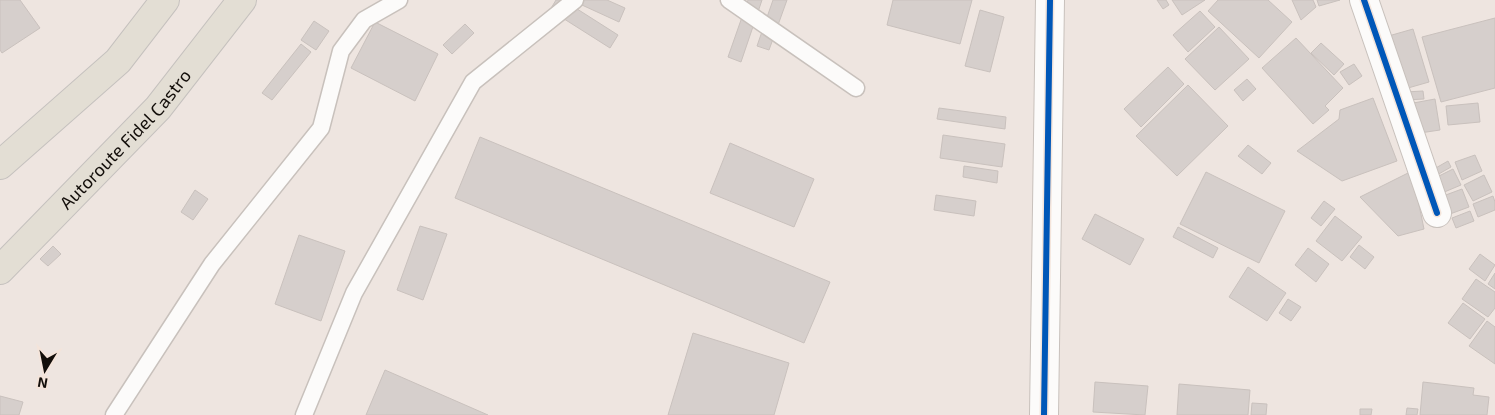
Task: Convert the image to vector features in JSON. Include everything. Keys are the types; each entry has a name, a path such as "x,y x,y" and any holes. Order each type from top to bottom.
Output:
{"highway":[{"path":"0,165 118,62 165,0"},
{"name":"Autoroute Fidel Castro","path":"0,270 158,108 242,0"}],"street":[{"path":"1044,415 1050,0"},
{"path":"1364,0 1437,213"}],"lane":[{"path":"114,415 212,264 321,128 341,51 364,20 399,0"},
{"path":"304,415 354,293 473,82 575,0"},
{"path":"729,0 856,88"}],"building":[{"path":"0,0 20,0 40,28 2,53 0,50"},
{"path":"556,0 563,0 618,35 610,48 550,10"},
{"path":"571,0 607,0 625,8 619,22"},
{"path":"748,0 762,0 741,62 728,57"},
{"path":"773,0 787,0 769,50 757,46"},
{"path":"893,0 972,0 960,44 887,25"},
{"path":"1157,0 1166,0 1169,5 1163,9"},
{"path":"1172,0 1205,0 1182,15"},
{"path":"1218,0 1268,0 1292,22 1259,58 1208,11"},
{"path":"1292,0 1313,0 1316,7 1301,20"},
{"path":"1317,0 1340,0 1319,6"},
{"path":"980,10 1004,17 990,72 965,66"},
{"path":"1200,11 1215,27 1188,52 1173,35"},
{"path":"1495,18 1495,88 1441,102 1422,37"},
{"path":"314,21 329,31 316,50 301,40"},
{"path":"375,22 438,54 415,101 351,68"},
{"path":"465,24 474,33 452,54 443,45"},
{"path":"1219,27 1249,59 1215,90 1185,59"},
{"path":"1413,29 1429,82 1401,90 1385,37"},
{"path":"1296,38 1343,88 1325,106 1329,110 1313,124 1262,68"},
{"path":"1321,43 1344,64 1334,75 1311,53"},
{"path":"301,44 311,52 272,100 262,93"},
{"path":"1354,64 1362,76 1349,85 1340,72"},
{"path":"1168,67 1184,84 1141,127 1124,109"},
{"path":"1247,79 1256,89 1243,101 1234,90"},
{"path":"1188,85 1228,126 1177,176 1136,136"},
{"path":"1423,91 1424,99 1405,100 1405,92"},
{"path":"1373,98 1397,161 1342,181 1297,151 1339,119 1340,110"},
{"path":"1435,99 1440,130 1413,134 1408,104"},
{"path":"1478,103 1480,122 1448,125 1446,106"},
{"path":"939,108 1006,117 1005,129 937,119"},
{"path":"943,135 1005,144 1002,167 940,158"},
{"path":"480,137 830,282 804,343 455,198"},
{"path":"730,143 814,179 794,227 710,193"},
{"path":"1248,145 1271,163 1262,174 1238,156"},
{"path":"1475,155 1482,171 1462,180 1455,162"},
{"path":"1448,161 1451,167 1437,175 1434,169"},
{"path":"964,166 998,171 997,183 963,177"},
{"path":"1453,169 1461,185 1442,193 1435,178"},
{"path":"1412,171 1424,229 1398,236 1360,197"},
{"path":"1206,172 1285,211 1259,263 1180,224"},
{"path":"1484,175 1492,192 1473,201 1464,185"},
{"path":"1462,189 1469,207 1450,214 1443,196"},
{"path":"195,190 208,199 193,220 181,212"},
{"path":"936,195 976,201 974,216 934,210"},
{"path":"1493,196 1495,210 1478,217 1473,204"},
{"path":"1324,201 1335,209 1321,226 1311,218"},
{"path":"1470,211 1474,221 1456,228 1452,218"},
{"path":"1095,214 1144,239 1130,265 1082,239"},
{"path":"1335,216 1362,237 1342,261 1316,241"},
{"path":"420,226 447,234 423,300 397,290"},
{"path":"1178,227 1218,248 1213,258 1173,237"},
{"path":"299,235 345,251 321,321 275,304"},
{"path":"1359,245 1374,257 1365,269 1350,257"},
{"path":"53,246 61,254 48,266 40,259"},
{"path":"1308,248 1329,264 1316,282 1295,265"},
{"path":"1480,254 1495,265 1485,281 1469,269"},
{"path":"1248,267 1286,293 1267,321 1229,297"},
{"path":"1495,273 1495,289 1488,284"},
{"path":"1476,279 1495,292 1495,308 1488,317 1462,299"},
{"path":"1288,299 1301,307 1291,321 1279,313"},
{"path":"1463,303 1485,319 1470,339 1448,323"},
{"path":"1487,321 1495,327 1495,364 1469,346"},
{"path":"693,333 789,363 774,415 668,415"},
{"path":"385,370 488,415 366,415"},
{"path":"1095,382 1148,386 1145,415 1093,412"},
{"path":"1423,382 1474,388 1473,395 1489,397 1487,415 1420,415"},
{"path":"1179,384 1250,390 1248,415 1177,415"},
{"path":"0,396 23,402 19,415 0,415"},
{"path":"1252,403 1267,404 1266,415 1251,415"},
{"path":"1407,408 1418,409 1417,415 1406,415"},
{"path":"1360,409 1372,409 1371,415 1360,415"}],"cycle path":[{"path":"1044,415 1050,0"},
{"path":"1364,0 1437,213"}]}
